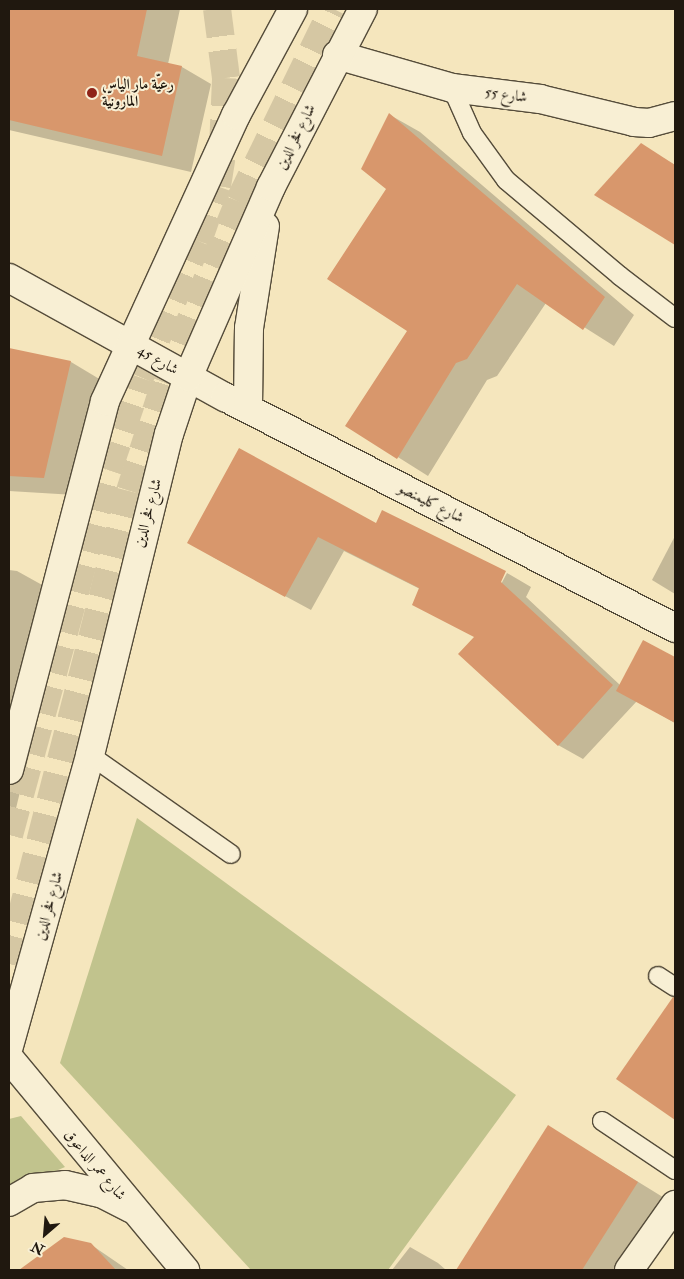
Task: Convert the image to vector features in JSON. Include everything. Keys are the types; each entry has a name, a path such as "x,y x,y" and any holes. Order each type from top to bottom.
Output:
{"main road":[{"name":"شارع فخر الدين","path":"9,1046 90,755 139,549 188,377 271,187 337,55 364,9"},
{"path":"9,770 104,401 236,114 286,11"},
{"name":"شارع 55","path":"337,55 452,88 549,101 634,122 649,123 675,116"},
{"path":"248,408 249,328 271,187"},
{"name":"شارع 45","path":"9,278 188,377"},
{"name":"شارع كليمنصو","path":"188,377 675,628"},
{"name":"شارع عمر الداعوق","path":"9,1058 131,1208 185,1270"},
{"path":"9,1202 33,1188 65,1185 101,1193 131,1208"},
{"path":"629,1270 675,1205"}],"lane":[{"path":"452,88 472,133 506,180 620,276 675,318"},
{"path":"90,755 231,854"},
{"path":"658,976 675,987"},
{"path":"602,1121 675,1170"}],"green space":[{"path":"137,818 516,1095 388,1270 251,1270 60,1063"},
{"path":"21,1116 65,1167 9,1191 9,1119"}],"building":[{"name":"رعيّة مار الياس المارونيّة","path":"9,9 147,9 137,56 182,66 162,156 9,120"},
{"path":"389,113 605,297 583,330 517,284 467,359 456,363 397,459 345,426 407,331 327,279 386,189 361,169"},
{"path":"641,143 675,165 675,245 594,195"},
{"path":"9,348 71,361 44,478 9,476"},
{"path":"239,448 376,523 382,510 506,571 501,582 613,685 558,746 458,654 474,637 412,605 419,588 318,537 285,597 187,543"},
{"path":"643,640 675,657 675,723 616,691"},
{"path":"673,997 675,998 675,1120 616,1079"},
{"path":"548,1125 638,1182 582,1270 456,1270"},
{"path":"64,1237 91,1243 116,1270 19,1270"}],"tunnel":[{"path":"9,835 108,470 140,377 198,241 217,186 223,148 226,78 217,9"},
{"path":"9,964 130,491 165,383 239,202 333,9"}],"place":[{"name":"رعيّة مار الياس المارونيّة","path":"92,93"}]}
